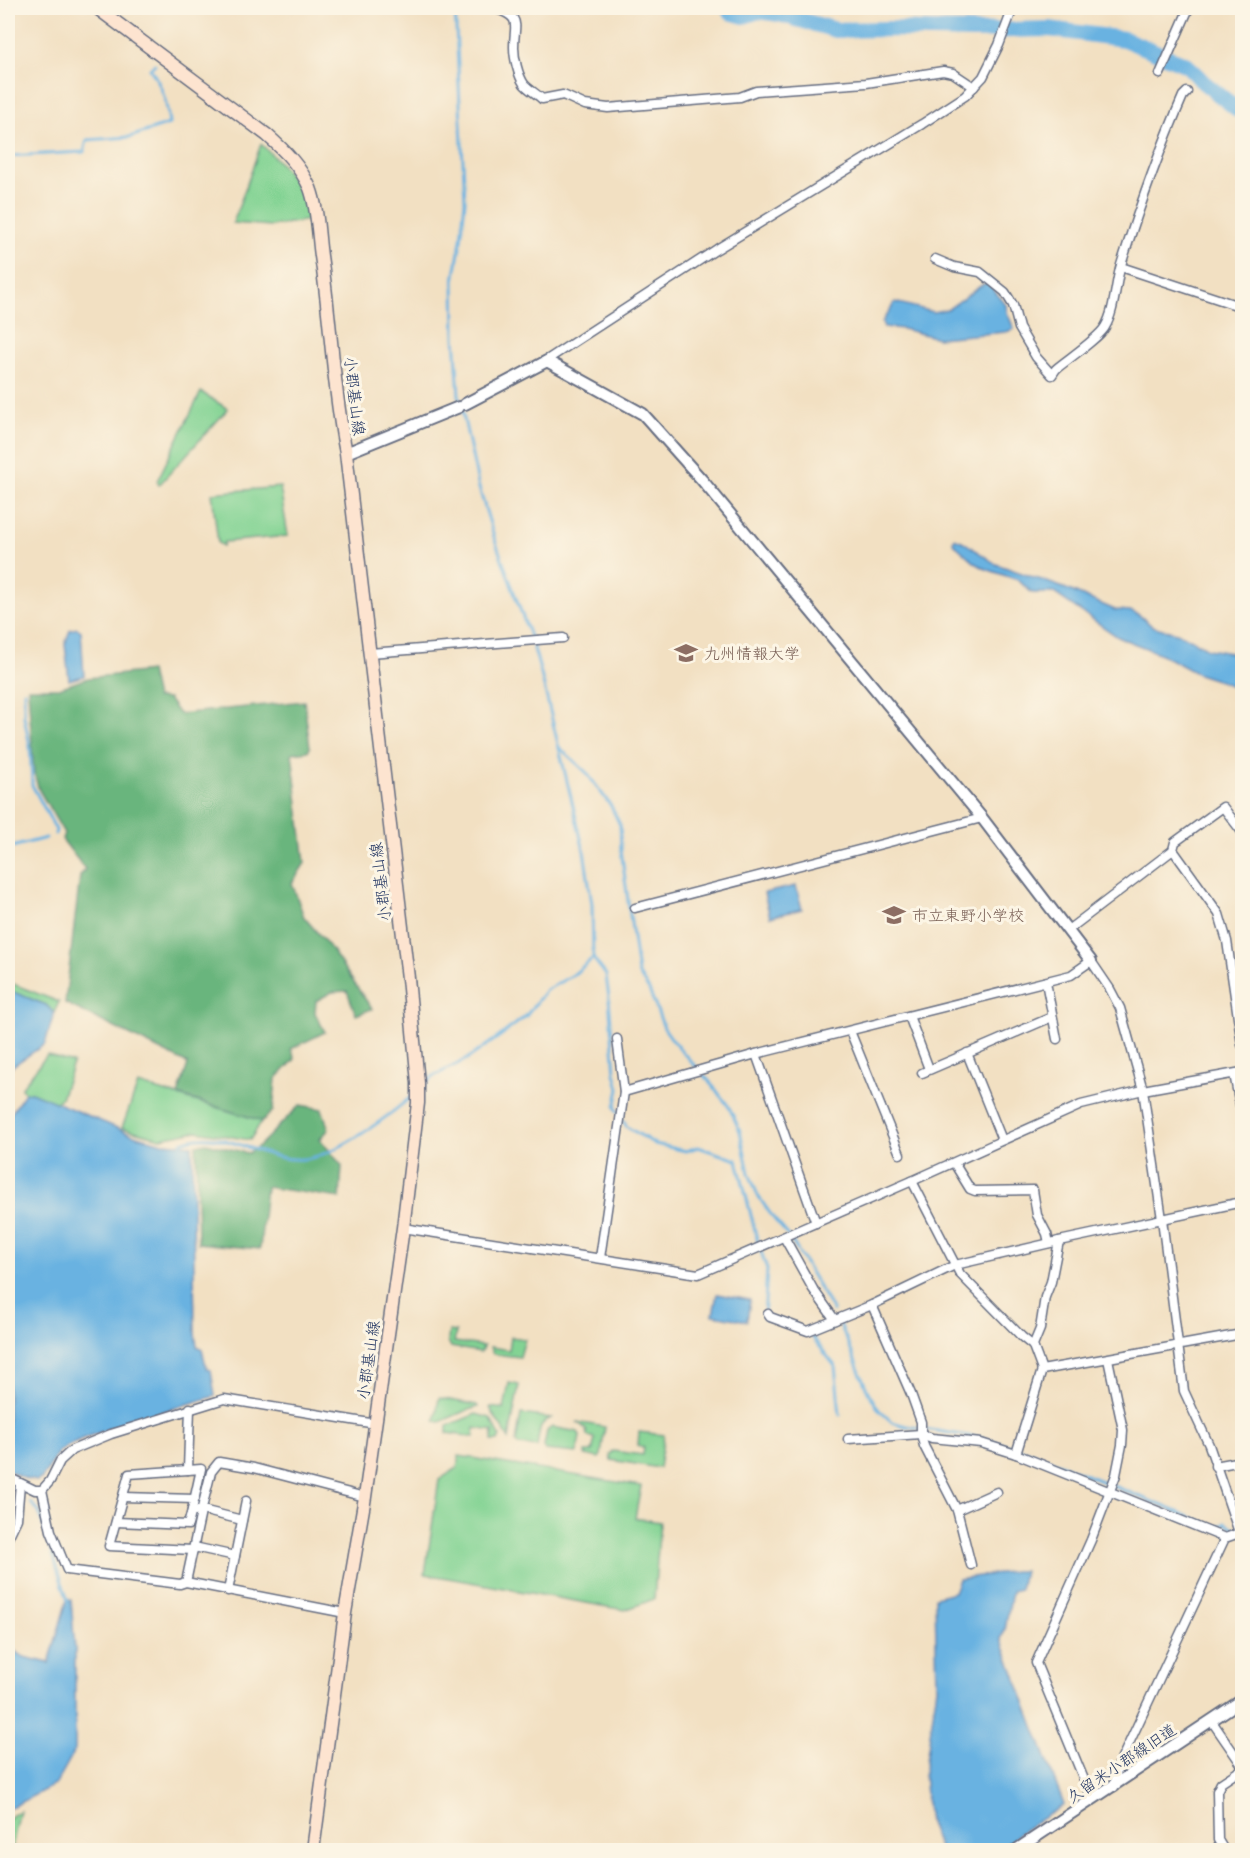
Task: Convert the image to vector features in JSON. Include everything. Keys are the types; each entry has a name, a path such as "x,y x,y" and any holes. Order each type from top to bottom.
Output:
{"main road":[{"name":"小郡基山線","path":"97,8 267,135 289,155 300,169 313,200 329,308 341,427 370,653 408,978 418,1098 376,1424 345,1613 313,1850"}],"street":[{"path":"494,8 511,16 514,21 517,27 514,46 521,76 524,83 542,99 562,95 594,107 618,108 740,97 756,91 884,81 943,71 953,73 974,87"},
{"path":"1160,74 1189,8"},
{"path":"529,371 717,249 965,96 983,77 1011,12"},
{"path":"935,259 954,267 980,272 1005,292 1013,305 1019,328 1036,357 1052,375 1105,327 1113,309 1112,303 1121,267 1161,146 1183,96 1187,92"},
{"path":"1121,267 1242,307"},
{"path":"346,453 462,406 547,361 643,414 702,480 982,818 1068,930 1110,989 1120,1008 1143,1090 1184,1390 1209,1445 1241,1535 1225,1538 1016,1454 981,1443 932,1438 921,1434 848,1439"},
{"path":"370,653 562,638"},
{"path":"1068,930 1173,850 1175,842 1223,807 1242,832"},
{"path":"635,908 982,818"},
{"path":"1173,850 1219,914 1227,942 1242,1046"},
{"path":"624,1092 756,1054 1046,982 1071,975 1091,962"},
{"path":"1046,982 1057,1039"},
{"path":"909,1016 926,1071 1052,1017"},
{"path":"850,1031 900,1154"},
{"path":"600,1258 624,1092 617,1039"},
{"path":"967,1053 1002,1140"},
{"path":"756,1054 816,1223"},
{"path":"403,1228 698,1274 1081,1105 1143,1090 1238,1073 1242,1115"},
{"path":"954,1163 970,1189 1033,1190 1037,1215 1049,1243"},
{"path":"912,1181 960,1274 1033,1346 1042,1370 1016,1454"},
{"path":"768,1314 770,1317 808,1332 872,1305 955,1265 1242,1202"},
{"path":"784,1237 813,1289 835,1320"},
{"path":"1033,1346 1040,1329 1045,1297 1051,1282 1059,1241"},
{"path":"872,1305 911,1394 929,1456 957,1510 972,1564"},
{"path":"1042,1370 1242,1334"},
{"path":"1092,1799 1036,1663 1111,1491 1122,1445 1123,1430 1108,1359"},
{"path":"8,1477 35,1490 42,1490 50,1481 60,1461 72,1450 111,1434 224,1399 376,1424"},
{"path":"188,1470 190,1408"},
{"path":"1215,1466 1242,1461"},
{"path":"186,1582 198,1511 211,1472 219,1462 254,1468 365,1497"},
{"path":"116,1522 188,1525 198,1511 195,1499 201,1469 129,1474 109,1546 193,1548 235,1556"},
{"path":"8,1538 17,1519 20,1484"},
{"path":"42,1490 51,1531 67,1570 180,1584 186,1582 345,1613"},
{"path":"957,1510 997,1492"},
{"path":"123,1497 195,1499"},
{"path":"228,1591 246,1501"},
{"path":"198,1511 242,1520"},
{"path":"1113,1787 1118,1769 1225,1538"},
{"name":"久留米小郡線旧道","path":"1016,1851 1242,1700"},
{"path":"1211,1720 1242,1767 1221,1783 1217,1791 1218,1840 1224,1851"}],"green space":[{"path":"261,144 292,178 302,196 310,220 271,226 233,223"},
{"path":"201,392 228,409 159,485 157,481"},
{"path":"280,487 288,536 224,542 223,546 218,543 212,493"},
{"path":"150,671 156,698 168,699 179,714 304,701 310,747 308,751 292,753 305,863 292,883 304,917 329,946 372,1009 356,1015 347,991 332,992 316,1001 315,1013 325,1032 291,1049 295,1059 276,1079 273,1111 262,1121 178,1095 188,1064 65,1003 80,876 85,869 62,839 64,833 39,790 34,773 28,688 59,688 88,678"},
{"path":"8,982 59,1002 54,1013 46,1005 8,990"},
{"path":"47,1055 73,1063 61,1098 56,1103 31,1092 25,1093 21,1088"},
{"path":"138,1084 262,1121 250,1140 197,1131 161,1138 122,1128"},
{"path":"300,1105 322,1109 329,1129 320,1139 342,1166 340,1198 266,1187 260,1249 198,1243 196,1145 206,1143 248,1153 260,1145"},
{"path":"449,1331 456,1332 454,1342 484,1346 480,1352 451,1347 448,1341"},
{"path":"511,1337 525,1339 520,1357 493,1354 490,1347 509,1350"},
{"path":"509,1383 519,1385 509,1439 490,1407 504,1409"},
{"path":"439,1398 478,1407 440,1422 435,1421"},
{"path":"476,1414 490,1418 500,1436 498,1441 492,1441 493,1431 475,1428 474,1437 447,1433 447,1426"},
{"path":"521,1414 551,1418 541,1426 537,1447 518,1445 516,1442"},
{"path":"577,1422 605,1427 599,1458 585,1455 585,1452 592,1452 595,1438 587,1436 586,1429"},
{"path":"552,1427 578,1432 580,1436 577,1453 545,1450 547,1431"},
{"path":"639,1432 664,1435 659,1468 611,1460 610,1455 613,1451 643,1455 644,1447 638,1446"},
{"path":"459,1456 641,1486 635,1518 660,1522 654,1599 625,1610 425,1574 439,1480 457,1468"},
{"path":"20,1811 12,1847 19,1850 8,1850 8,1818"}],"water":[{"path":"988,283 1006,305 1014,329 1006,332 938,338 903,329 884,327 882,322 895,302 933,312 948,309"},
{"path":"954,538 996,564 1064,588 1115,610 1130,611 1152,626 1183,635 1208,649 1237,654 1242,657 1242,694 1226,683 1198,674 1161,654 1118,637 1054,593 1032,593 1018,580 986,569 975,563 953,543"},
{"path":"77,628 81,631 84,676 69,680 65,644 70,630"},
{"path":"796,886 802,909 770,917 764,893"},
{"path":"8,990 46,1005 54,1013 45,1044 8,1069"},
{"path":"31,1092 134,1135 162,1143 192,1145 195,1333 197,1346 202,1350 207,1369 211,1370 215,1396 124,1423 77,1441 59,1451 42,1478 37,1481 26,1479 8,1470 8,1118 25,1093"},
{"path":"717,1294 750,1300 747,1321 713,1315"},
{"path":"1024,1571 1020,1589 1012,1591 1005,1630 1001,1639 1064,1805 1019,1833 999,1850 940,1850 929,1823 924,1775 937,1687 935,1597 954,1592 959,1579"},
{"path":"67,1600 71,1600 75,1650 75,1750 56,1784 8,1809 8,1647 24,1657 49,1663"}],"waterway":[{"path":"455,8 465,201 454,281 459,396 479,488 541,674 584,851 592,904 593,958 606,975 615,1073 619,1089 615,1107 619,1114"},
{"path":"728,8 730,12 744,16 759,11 779,14 836,30 1049,29 1124,39 1187,65 1203,82 1242,113"},
{"path":"9,180 8,156 84,152 87,140 130,137 169,124 164,95 150,69 155,64"},
{"path":"24,691 24,717 30,747 32,785 56,830 55,834"},
{"path":"559,747 586,772 611,806 620,825 621,850 638,973 649,990 664,1028 729,1107 740,1131 749,1173 758,1196 789,1236 833,1311"},
{"path":"8,848 46,838"},
{"path":"421,1087 434,1076 467,1059 500,1036 526,1016 546,990 573,975 593,958"},
{"path":"181,1147 182,1142 197,1138 212,1138 274,1156 304,1159 331,1151 347,1143 392,1113 414,1094"},
{"path":"622,1119 627,1127 655,1144 686,1151 698,1147 737,1160 767,1269 764,1318 770,1320"},
{"path":"838,1319 868,1392 879,1410 892,1422 982,1438 1032,1453 1217,1528 1226,1523 1236,1529"},
{"path":"807,1333 835,1366 840,1415"},
{"path":"31,1503 39,1512 68,1601"},
{"path":"8,1507 12,1508"}],"place":[{"name":"九州情報大学","path":"686,653"},
{"name":"市立東野小学校","path":"894,915"}]}
